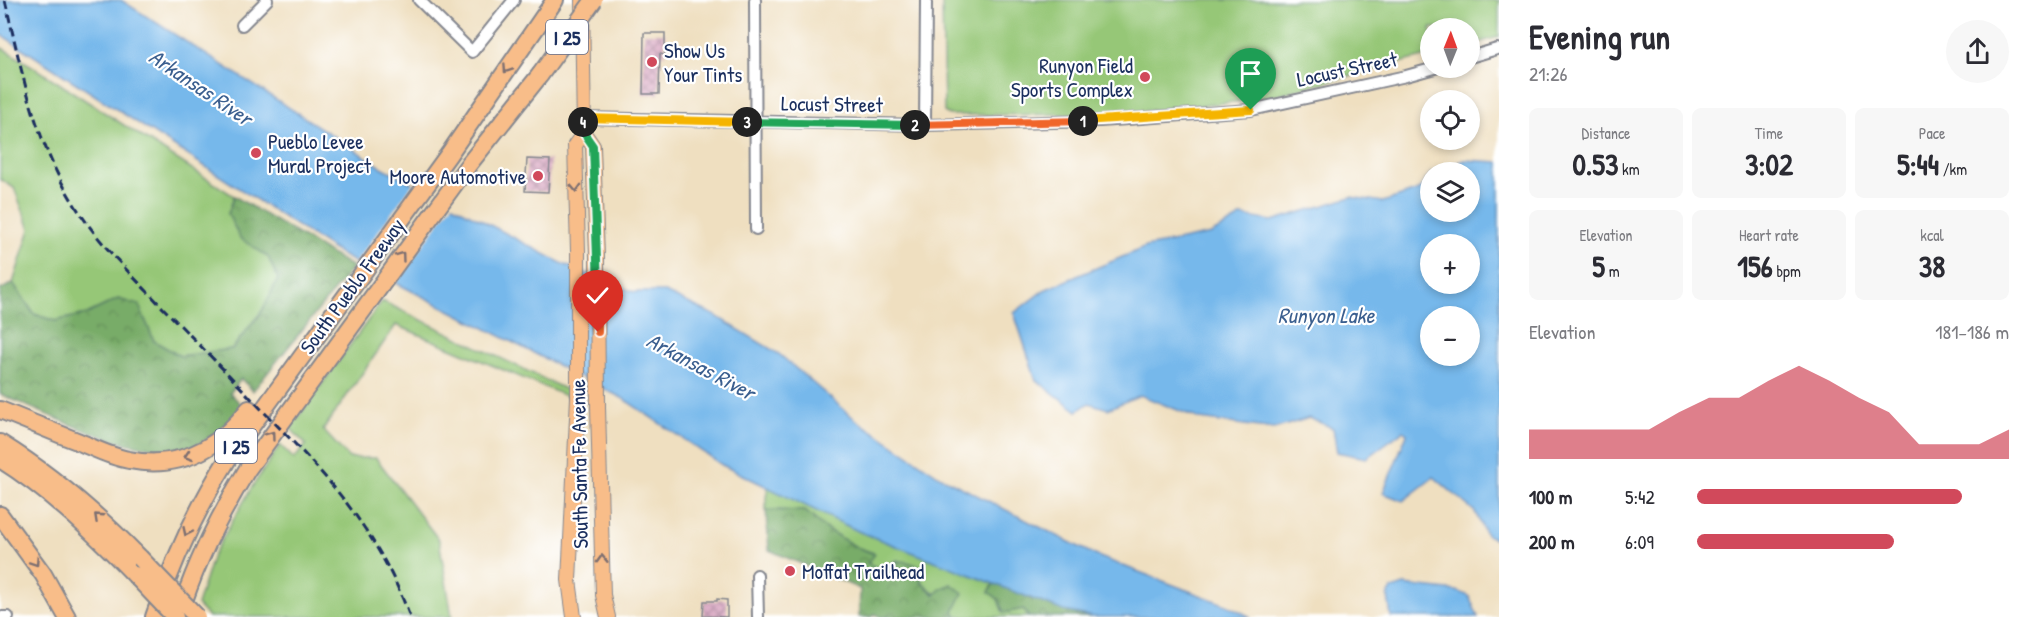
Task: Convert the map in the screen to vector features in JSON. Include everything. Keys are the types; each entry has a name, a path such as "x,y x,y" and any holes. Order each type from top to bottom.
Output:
{"highway":[{"name":"South Pueblo Freeway","path":"154,617 185,536 213,482 246,432 449,154 555,0"},
{"name":"South Pueblo Freeway","path":"177,617 205,549 242,478 264,445 468,164 540,75 594,0"},
{"path":"0,410 122,458 153,462 180,459 205,449 228,434 301,341 320,332"},
{"path":"0,443 69,491 93,512 197,617"},
{"path":"0,459 34,482 72,513 177,617"},
{"path":"0,515 32,556 67,617"}],"main road":[{"name":"South Santa Fe Avenue","path":"582,0 584,133 593,146 603,595 608,617"},
{"name":"South Santa Fe Avenue","path":"571,615 569,580 578,397 578,251 574,145 584,133"}],"street":[{"path":"242,25 267,0"},
{"path":"419,0 472,52 514,0"},
{"path":"755,0 756,229"},
{"path":"925,125 926,0"},
{"path":"1480,54 1497,49"},
{"name":"Locust Street","path":"583,118 925,125 1100,121 1251,110 1420,72"},
{"path":"757,575 758,617"},
{"path":"0,617 8,617"}],"green space":[{"name":"Runyon Field Sports Complex","path":"942,0 1499,0 1499,37 1480,42 1480,18 1420,18 1420,58 1262,99 1118,114 949,115 944,112"},
{"path":"2,48 234,196 228,214 240,238 268,256 278,279 262,311 232,349 180,356 154,341 139,305 118,299 87,314 55,321 34,314 13,283 30,229 14,188 0,179 0,51"},
{"path":"234,196 353,267 253,391 241,379 230,393 243,406 220,429 200,444 193,446 170,449 146,447 95,434 0,394 0,290 13,283 34,314 55,321 87,314 118,299 139,305 154,341 180,356 232,349 262,311 278,279 268,257 240,238 228,214"},
{"path":"382,301 569,391 568,397 396,325 323,430 349,458 376,458 439,540 452,617 208,617 197,605 213,555 252,487 280,445 294,459 306,445 290,428"},
{"path":"768,487 860,532 994,583 989,592 998,599 1003,613 1023,609 1029,617 957,617 954,611 898,560 879,569 868,563 874,553 856,547 826,529 805,511 766,510"},
{"path":"766,510 805,511 826,529 856,547 875,554 868,563 879,569 900,561 910,562 922,568 921,582 935,595 939,590 951,584 963,593 954,611 957,617 881,617 875,614 871,617 859,617 860,589 769,550"},
{"path":"994,583 1064,611 1093,617 1029,617 1023,609 1004,613 998,599 989,592"}],"water":[{"name":"Arkansas River","path":"0,0 121,0 380,166 563,264 634,292 665,292 716,316 779,354 855,419 941,477 1097,556 1229,606 1251,617 1093,617 1064,611 860,532 722,465 622,398 345,257 0,34"},
{"name":"Runyon Lake","path":"1464,160 1499,162 1499,540 1486,535 1475,512 1434,477 1403,501 1383,493 1407,434 1403,431 1366,458 1337,452 1333,428 1309,418 1274,429 1200,419 1140,395 1108,409 1089,403 1077,411 1036,380 1014,313 1044,290 1146,247 1211,234 1242,216 1272,221 1351,197 1383,202 1419,190 1420,222 1480,222 1480,162 1459,162"},
{"path":"1404,585 1457,591 1469,596 1478,617 1391,617 1388,596 1392,589"}],"pier":[{"path":"415,181 454,202 394,285 354,265"}],"building":[{"path":"644,33 665,33 665,55 660,54 659,94 643,94"},
{"path":"527,159 550,160 548,192 525,191"},
{"path":"717,599 727,600 727,617 703,616 704,601 717,601"}],"railway":[{"path":"5,0 25,85 42,139 66,191 82,216 121,264 330,482 349,506 382,557 410,617"}],"place":[{"name":"Show Us Your Tints","path":"652,62"},
{"name":"Runyon Field Sports Complex","path":"1145,77"},
{"name":"Pueblo Levee Mural Project","path":"256,153"},
{"name":"Moore Automotive","path":"538,176"},
{"name":"Moffat Trailhead","path":"790,571"}],"route":[{"path":"598,332 593,146 584,133 583,118 925,125 1100,121 1251,110"}]}
